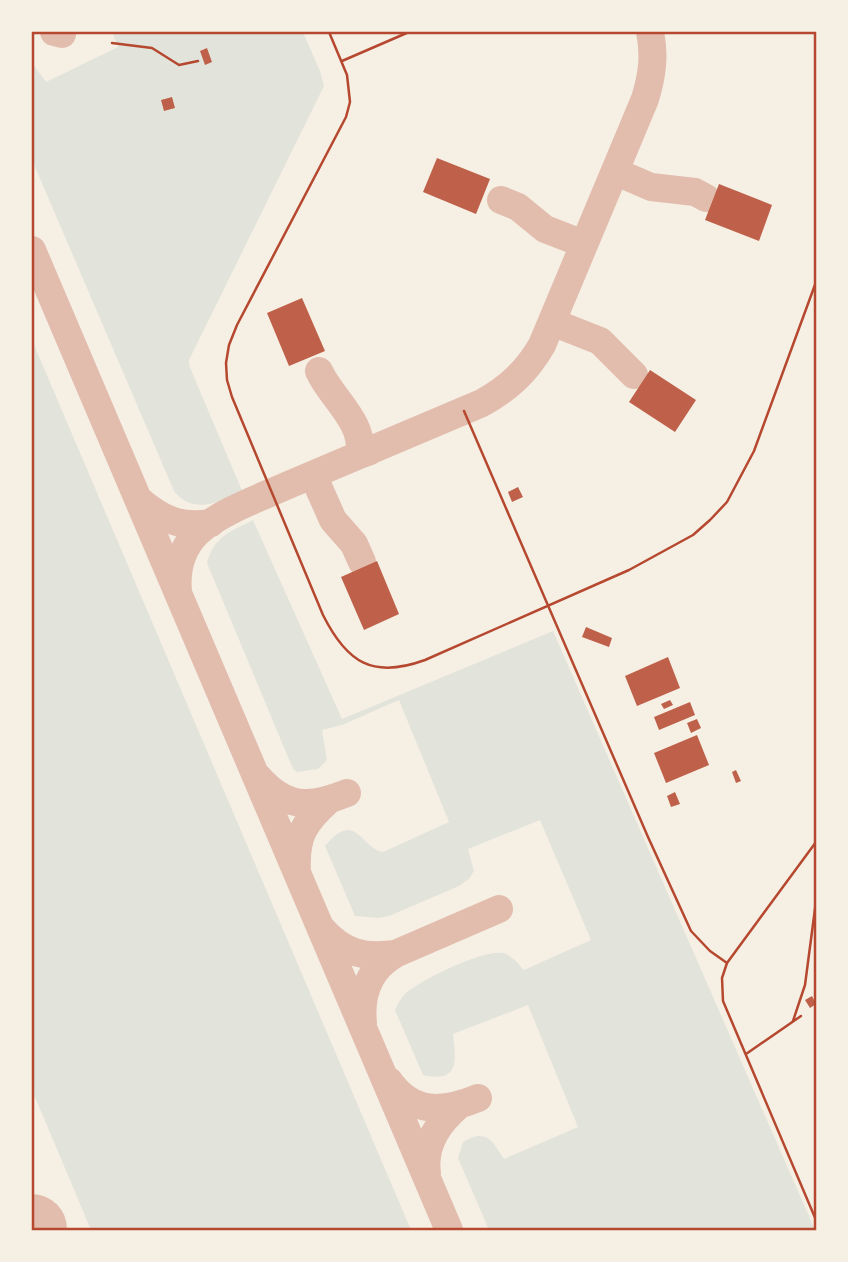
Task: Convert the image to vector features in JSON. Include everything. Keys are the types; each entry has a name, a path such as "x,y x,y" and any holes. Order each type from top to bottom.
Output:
{"lane":[{"path":"329,32 342,61 350,91 346,117 264,272 229,345 226,363 227,380 240,419 323,615 333,635 345,651 356,659 380,668 405,667 660,554 692,535 726,502 754,451 817,282"},
{"path":"342,61 409,32"},
{"path":"112,43 152,48 179,65 198,61"},
{"path":"464,411 691,931 710,951 727,963"},
{"path":"817,842 727,963 721,988 723,1001 817,1220"},
{"path":"793,1021 805,985 817,901"},
{"path":"746,1054 801,1016"}],"shaded area":[{"path":"112,32 303,32 324,86 189,360 243,493 216,503 189,503 174,491 32,160 32,63 46,82 118,47"},
{"path":"32,340 411,1230 91,1230 32,1090"},
{"path":"253,520 342,719 553,631 815,1230 489,1230 458,1158 463,1142 477,1136 488,1138 504,1159 578,1127 528,1005 453,1034 453,1068 444,1076 435,1077 423,1075 395,1010 403,996 415,986 468,960 503,953 524,970 591,940 540,820 468,849 474,871 469,879 459,886 389,916 355,916 325,846 335,835 351,830 383,852 449,822 399,700 342,725 322,730 327,760 318,769 297,772 293,769 207,563 219,541"}],"building":[{"path":"207,48 212,62 205,65 200,51"},
{"path":"172,97 175,108 164,111 161,100"},
{"path":"437,158 490,179 476,214 423,192"},
{"path":"719,184 772,205 759,241 705,220"},
{"path":"302,298 325,351 289,366 267,313"},
{"path":"650,370 696,400 675,432 629,402"},
{"path":"518,487 523,497 512,502 508,492"},
{"path":"377,561 399,614 364,630 341,577"},
{"path":"586,627 612,638 609,647 582,637"},
{"path":"668,657 680,688 637,706 625,676"},
{"path":"670,700 673,705 664,709 661,704"},
{"path":"690,702 695,715 659,730 654,717"},
{"path":"697,719 701,728 691,733 687,723"},
{"path":"697,735 709,765 666,783 654,753"},
{"path":"736,770 741,781 736,783 732,772"},
{"path":"675,792 680,804 671,807 667,796"},
{"path":"812,996 816,1004 810,1008 805,1000"}],"taxiway":[{"path":"54,32 62,34"},
{"path":"178,592 183,553 197,533 216,519 252,501 482,403 524,371 542,345 645,99 652,66 650,32"},
{"path":"621,174 651,187 695,192 706,198"},
{"path":"501,200 518,207 545,229 576,241"},
{"path":"32,250 449,1230"},
{"path":"562,326 600,341 634,375"},
{"path":"319,371 353,421 360,443 359,455 370,451 366,448"},
{"path":"317,484 333,520 354,544 362,562"},
{"path":"138,499 163,517 180,523 211,523"},
{"path":"258,777 279,795 299,803 321,801 347,793"},
{"path":"297,871 298,849 303,831 329,800"},
{"path":"363,1023 363,1002 368,983 386,960 499,909"},
{"path":"322,929 346,949 373,955 395,954"},
{"path":"389,1081 398,1092 419,1105 441,1108 478,1098"},
{"path":"427,1173 427,1153 434,1135 458,1106"}]}
